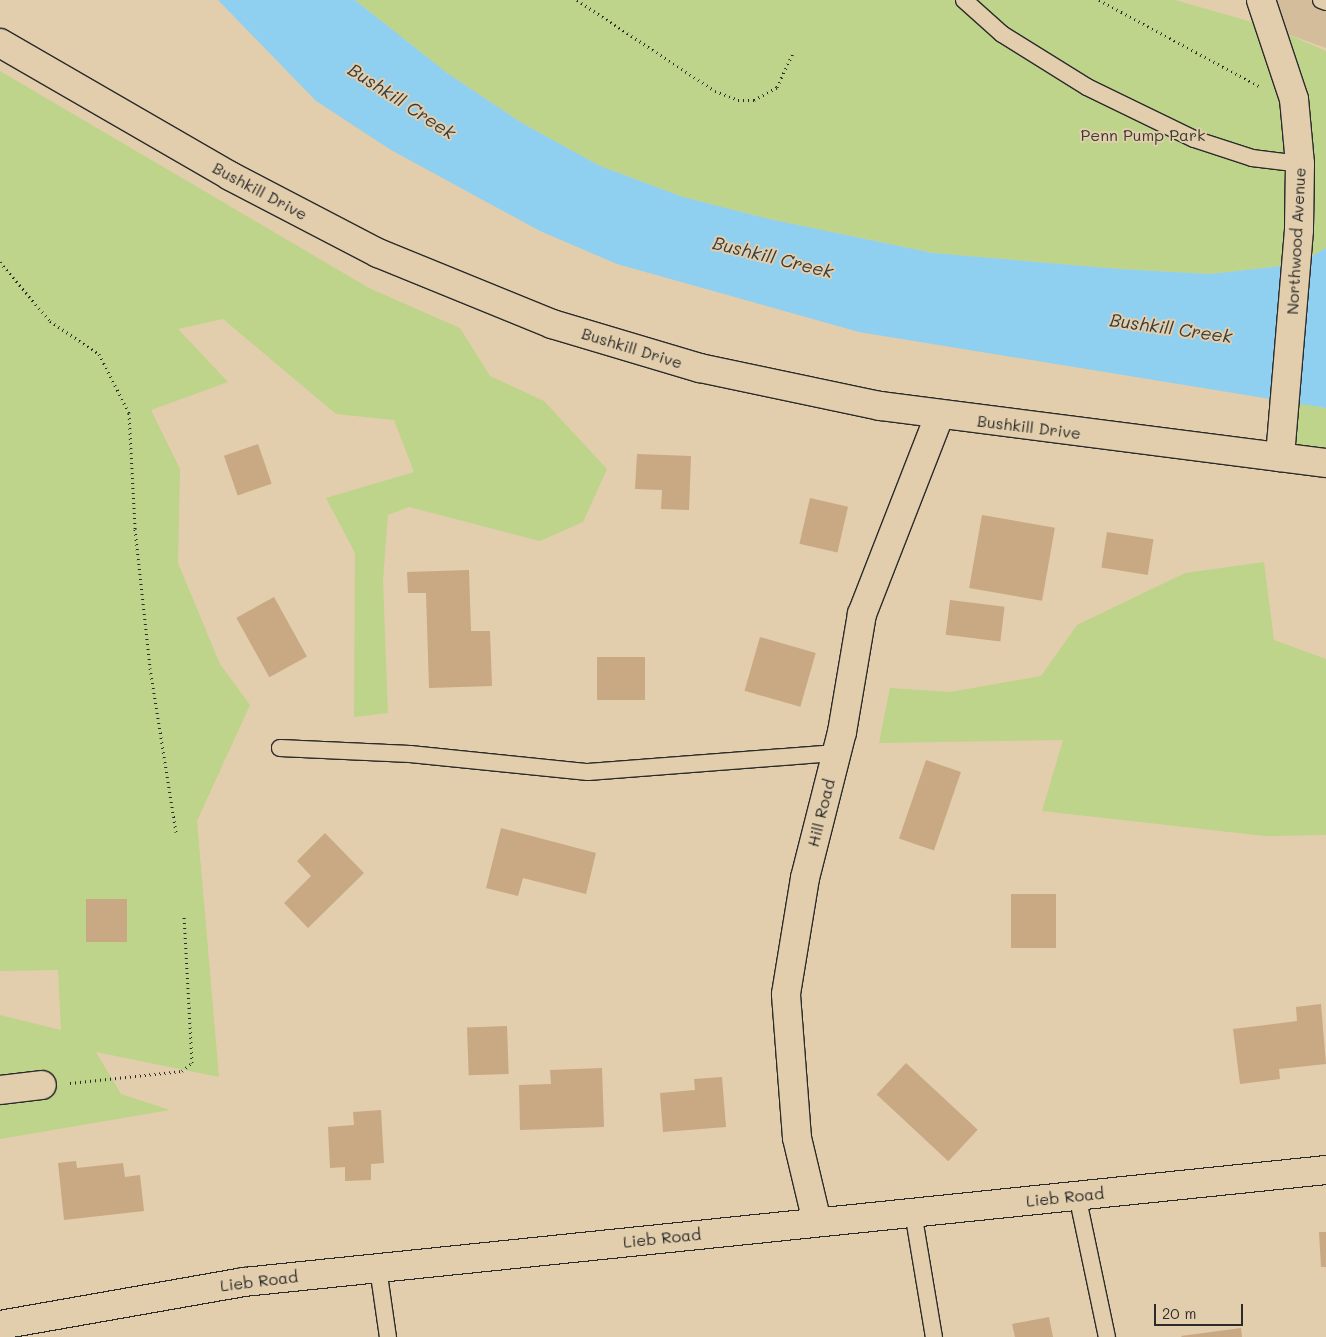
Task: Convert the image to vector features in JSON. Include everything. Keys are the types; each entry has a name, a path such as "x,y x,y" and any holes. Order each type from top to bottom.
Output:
{"street":[{"name":"Northwood Avenue","path":"1261,0 1294,99 1300,164 1300,230 1280,457"},
{"name":"Bushkill Drive","path":"0,43 230,176 378,253 501,305 700,368 939,416 1326,463"},
{"name":"Hill Road","path":"817,1222 797,1138 786,994 804,878 836,753 862,614 939,416"},
{"path":"0,1090 42,1085"},
{"name":"Lieb Road","path":"0,1325 244,1282 1326,1170"}],"lane":[{"path":"964,0 1002,34 1087,87 1194,139 1252,158 1300,164"},
{"path":"1321,0 1326,2"},
{"path":"280,748 410,754 588,772 683,768 836,753"},
{"path":"1077,1195 1107,1337"},
{"path":"913,1212 934,1337"},
{"path":"378,1268 388,1337"}],"path":[{"path":"577,0 715,91 738,100 754,100 776,88 793,52"},
{"path":"1099,0 1250,82"},
{"path":"0,262 50,322 99,354 129,413 135,529 150,668 176,832"},
{"path":"42,1085 182,1071 192,1063 195,1050 184,917"}],"shaded area":[{"path":"1274,0 1326,0 1326,48 1287,34"}],"green space":[{"name":"Penn Pump Park","path":"355,0 1175,0 1273,28 1326,51 1326,248 1298,264 1211,274 1119,269 933,253 769,219 683,197 600,166 522,123 447,73"},
{"path":"0,71 369,288 460,328 490,376 544,401 607,469 583,522 540,541 409,507 388,515 383,580 388,713 354,717 355,553 326,498 414,472 394,420 336,414 223,319 178,329 228,382 151,410 180,469 178,563 220,664 250,705 197,821 219,1077 96,1052 121,1094 170,1110 0,1139 0,1015 61,1030 58,970 0,971"},
{"path":"1285,401 1326,408 1326,463 1280,457"},
{"path":"1264,562 1274,640 1326,659 1326,835 1265,836 1042,811 1063,740 879,743 890,688 950,692 1041,676 1077,625 1185,573"}],"water":[{"name":"Bushkill Creek","path":"218,0 355,0 447,73 522,123 600,166 683,197 769,219 933,253 1119,269 1211,274 1298,264 1326,248 1326,408 859,332 617,264 540,231 391,150 316,101"}],"building":[{"path":"258,444 272,484 238,495 224,456"},
{"path":"637,454 691,456 689,510 661,509 662,490 635,489"},
{"path":"810,498 848,507 837,553 799,544"},
{"path":"982,515 1055,528 1042,601 969,588"},
{"path":"1107,532 1153,539 1148,575 1101,568"},
{"path":"469,570 471,631 490,631 492,686 429,688 426,593 408,593 407,572"},
{"path":"274,597 307,656 269,677 236,618"},
{"path":"950,600 1005,607 1000,641 946,635"},
{"path":"760,637 816,653 800,707 745,691"},
{"path":"597,657 645,657 645,700 597,700"},
{"path":"926,760 961,772 934,851 899,838"},
{"path":"501,828 596,853 586,894 523,878 518,896 486,888"},
{"path":"325,833 364,873 308,928 284,903 311,876 297,861"},
{"path":"1011,894 1056,894 1056,948 1011,948"},
{"path":"86,899 127,899 127,942 86,942"},
{"path":"1321,1004 1326,1064 1279,1069 1280,1079 1240,1084 1233,1029 1297,1021 1296,1007"},
{"path":"507,1026 509,1074 469,1075 467,1027"},
{"path":"906,1063 978,1130 948,1161 877,1094"},
{"path":"602,1068 604,1127 520,1130 519,1085 551,1084 550,1070"},
{"path":"722,1077 726,1127 663,1132 660,1093 695,1090 694,1079"},
{"path":"381,1110 384,1163 371,1164 371,1180 345,1181 345,1167 330,1168 328,1127 354,1125 353,1112"},
{"path":"76,1161 77,1168 123,1163 125,1177 140,1175 144,1211 64,1220 58,1163"},
{"path":"1319,1232 1326,1232 1326,1267 1321,1267"},
{"path":"1049,1317 1053,1337 1015,1337 1012,1324"},
{"path":"1241,1328 1242,1337 1181,1336"}]}
